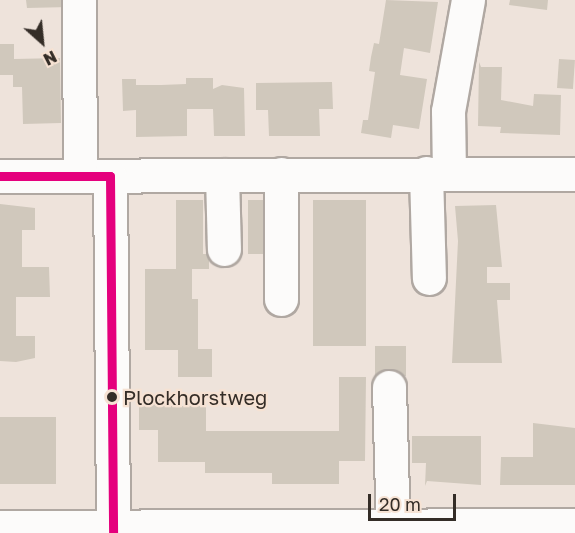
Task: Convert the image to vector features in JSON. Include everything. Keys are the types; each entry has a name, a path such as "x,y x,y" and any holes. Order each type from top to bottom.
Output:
{"street":[{"path":"79,0 95,176 113,531"},
{"path":"429,278 437,173 468,0"},
{"path":"281,174 281,299"},
{"path":"0,176 575,174"},
{"path":"222,175 224,249"},
{"path":"388,387 393,526"},
{"path":"0,527 113,531 575,525"}],"building":[{"path":"26,0 69,0 69,7 27,8"},
{"path":"386,0 438,2 430,53 404,48 400,75 427,79 419,129 393,125 391,138 361,133 363,120 368,120 375,72 369,71 371,57 374,43 379,44"},
{"path":"510,0 548,0 547,10 509,5"},
{"path":"0,44 14,44 14,59 60,58 61,123 23,124 22,87 13,87 13,75 0,75"},
{"path":"559,59 575,60 573,89 557,88"},
{"path":"479,62 481,67 502,67 501,100 533,106 534,94 561,95 560,135 500,133 501,127 478,126"},
{"path":"186,78 213,78 213,89 222,85 244,88 245,136 214,136 213,109 187,109 187,136 136,137 136,110 123,111 122,79 136,79 136,85 161,85 186,84"},
{"path":"332,82 333,109 319,109 320,136 269,136 268,110 256,110 256,83"},
{"path":"176,200 203,200 203,254 209,254 209,269 192,269 192,299 198,299 198,349 212,349 212,377 178,377 178,350 145,350 145,269 176,269"},
{"path":"248,200 273,200 273,254 248,254"},
{"path":"313,200 366,200 366,346 313,346"},
{"path":"0,204 35,208 35,230 22,230 22,267 49,267 50,297 16,297 16,336 35,336 35,358 16,362 0,361"},
{"path":"496,205 502,267 487,267 487,283 510,283 510,300 497,300 502,363 452,363 458,241 455,206"},
{"path":"375,346 406,346 406,376 375,376"},
{"path":"339,377 366,377 365,461 339,461 339,484 272,484 272,473 205,473 205,462 158,462 158,430 139,430 139,399 160,399 160,406 206,406 206,431 339,431"},
{"path":"0,417 56,417 56,484 0,484"},
{"path":"533,423 575,428 575,485 500,485 501,457 533,457"},
{"path":"412,436 481,436 481,485 427,481 425,486 426,463 412,463"}],"transit line":[{"path":"0,176 110,176"},
{"path":"110,176 113,533"}],"place":[{"name":"Plockhorstweg","path":"112,397"}]}
